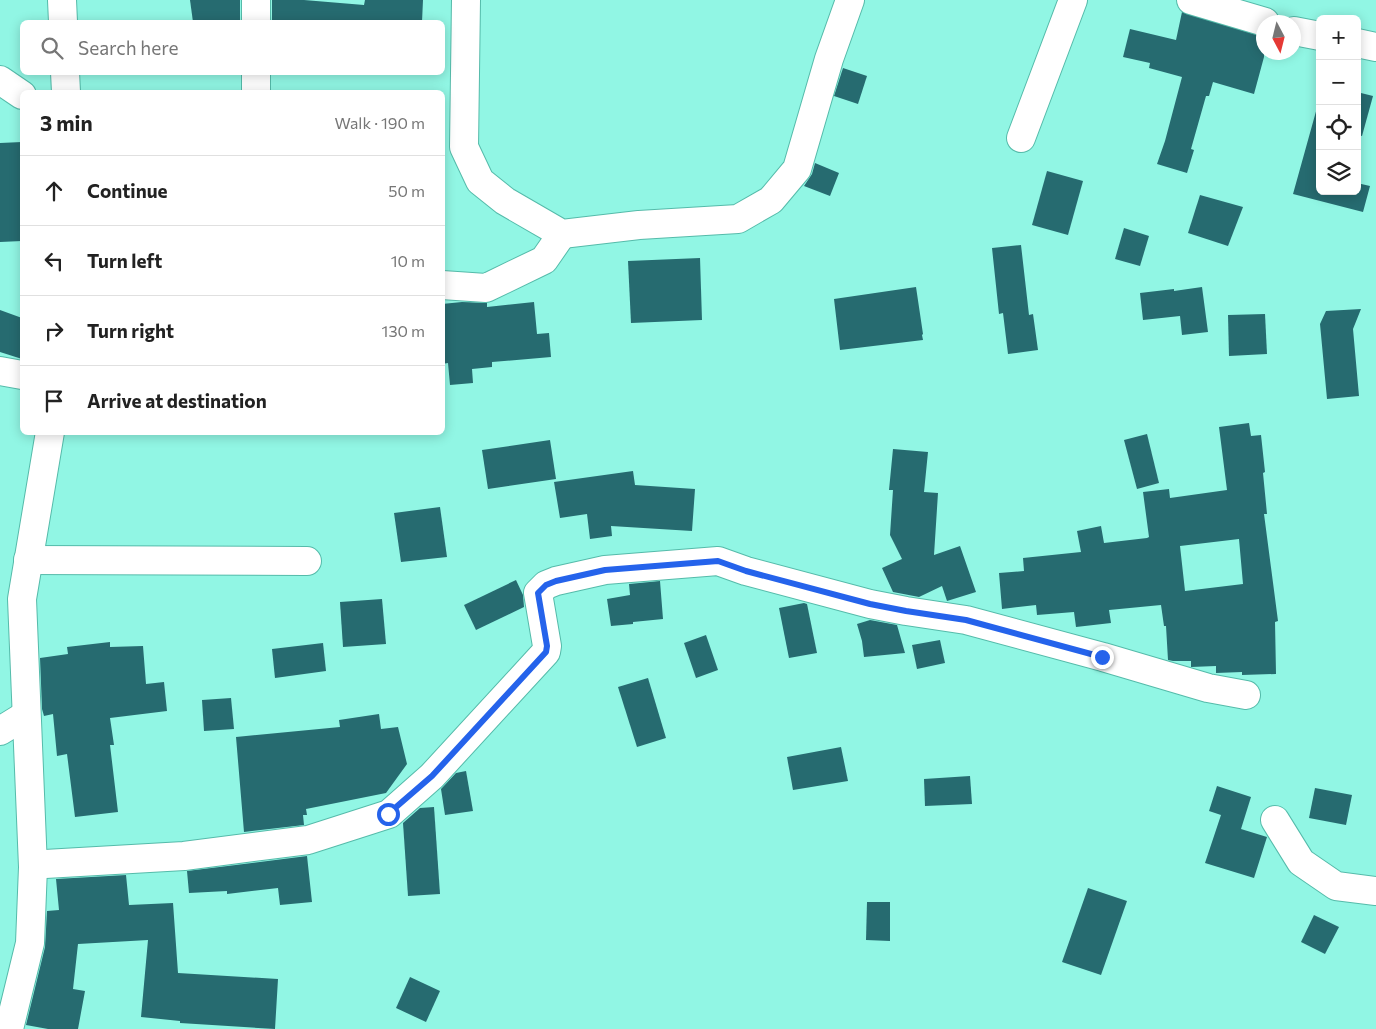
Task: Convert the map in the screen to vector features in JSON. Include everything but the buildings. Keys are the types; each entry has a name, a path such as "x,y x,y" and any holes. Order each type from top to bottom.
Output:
{"street":[{"path":"62,0 63,20"},
{"path":"256,0 256,20"},
{"path":"466,0 464,147 480,181 505,201 562,234 639,225 738,218 771,200 797,169 829,59 850,0"},
{"path":"1021,138 1073,0"},
{"path":"1191,0 1256,19"},
{"path":"1301,32 1316,35"},
{"path":"1361,44 1376,47"},
{"path":"65,75 66,90"},
{"path":"256,75 256,90"},
{"path":"0,80 20,93"},
{"path":"445,285 486,288 544,260 562,234"},
{"path":"0,371 20,375"},
{"path":"10,1029 30,943 33,867 22,599 49,435"},
{"path":"28,560 307,561"},
{"path":"33,867 44,864 184,856 308,840 388,814 432,776 546,652 547,646 538,593 546,585 556,581 605,570 718,561 746,571 870,604 966,620 1208,688 1246,695"},
{"path":"0,731 26,714"},
{"path":"1275,820 1301,862 1336,886 1376,891"}],"route":[{"path":"388,814 432,776 546,652 547,646 538,593 546,585 556,581 605,570 718,561 746,571 870,604 966,620 1102,657"}]}
